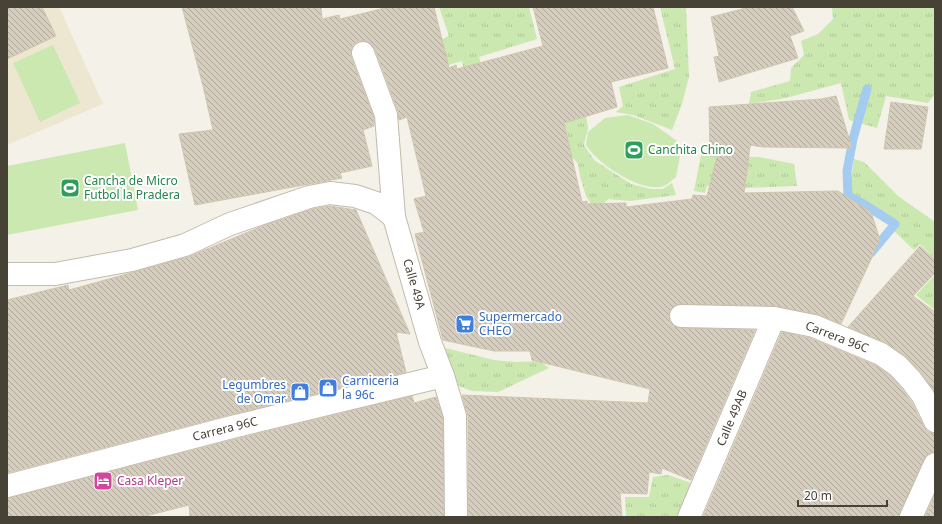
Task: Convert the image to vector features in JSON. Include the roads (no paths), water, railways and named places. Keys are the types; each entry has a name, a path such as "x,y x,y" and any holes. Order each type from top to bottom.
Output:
{"street":[{"name":"Calle 49A","path":"363,53 386,115 394,217 430,342 443,376 455,416 456,517"},
{"path":"7,274 55,274 132,260 186,245 230,224 309,197 330,193 355,196 376,203 394,217"},
{"name":"Carrera 96C","path":"681,316 774,318 814,326 881,354 898,366 923,396 935,421"},
{"name":"Calle 49AB","path":"689,517 774,318"},
{"name":"Carrera 96C","path":"7,486 232,427 443,376"},
{"path":"911,517 935,464"}],"waterway":[{"path":"867,89 853,139 847,171 848,196 895,224 871,253"}],"place":[{"name":"Canchita Chino","path":"634,150"},
{"name":"Cancha de Micro Futbol la Pradera","path":"70,188"},
{"name":"Supermercado CHEO","path":"465,324"},
{"name":"Carniceria la 96c","path":"328,388"},
{"name":"Legumbres de Omar","path":"300,392"},
{"name":"Casa Kleper","path":"103,481"}]}
